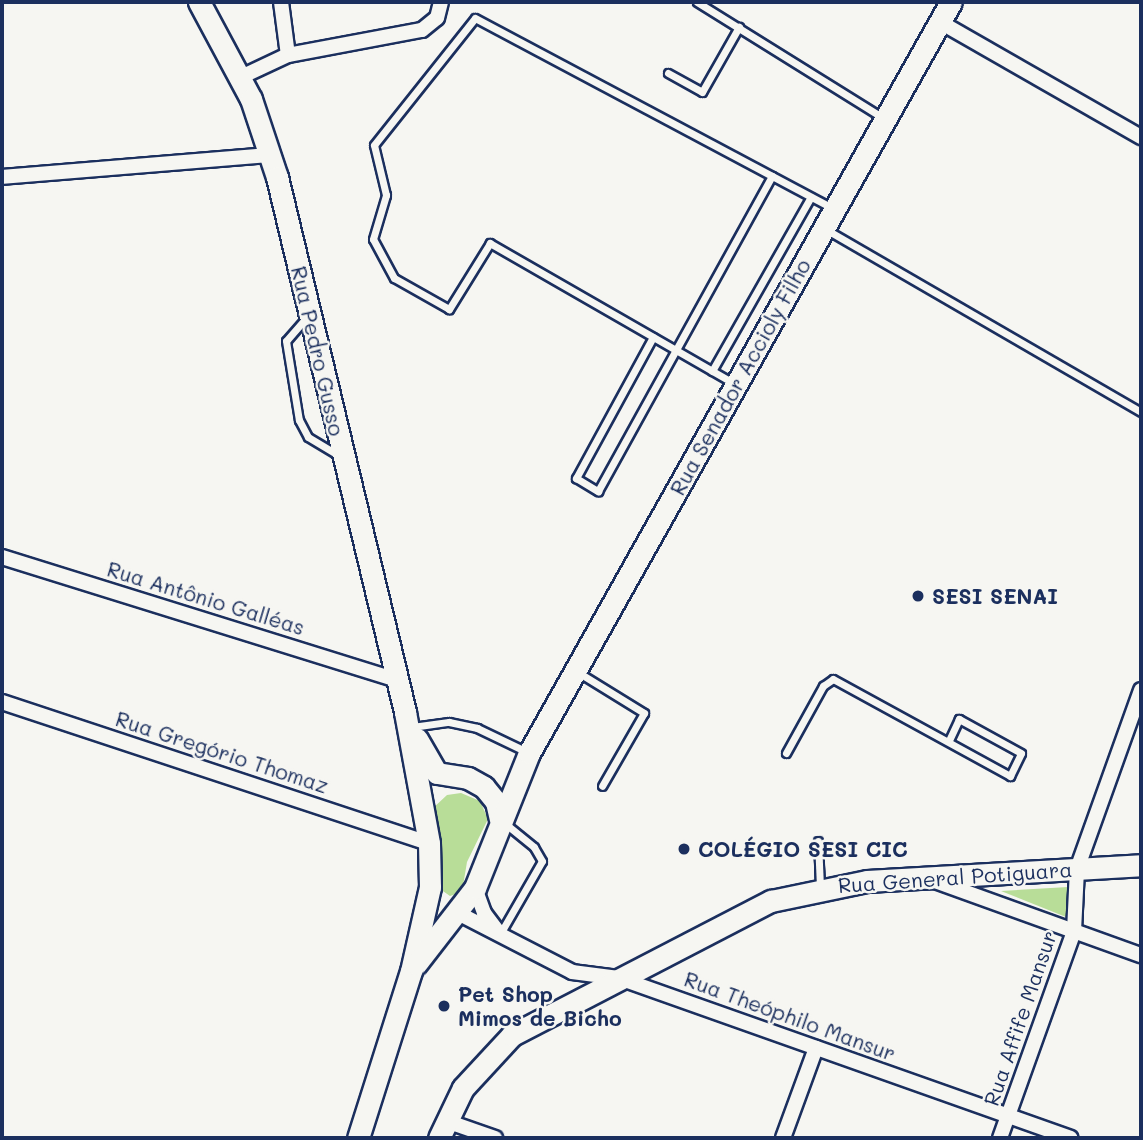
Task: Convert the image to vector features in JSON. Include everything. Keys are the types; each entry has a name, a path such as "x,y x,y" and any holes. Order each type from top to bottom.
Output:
{"main road":[{"name":"Rua Pedro Gusso","path":"199,2 241,77 271,155 408,720 429,843 428,899 411,971 358,1138"},
{"name":"Rua Senador Accioly Filho","path":"499,819 529,753 951,2"},
{"name":"Rua Pedro Gusso","path":"408,720 431,768 452,777 475,781"},
{"name":"Rua Senador Accioly Filho","path":"475,781 500,775 529,753"},
{"path":"420,797 432,784 452,777"},
{"path":"475,781 491,794 499,819"},
{"name":"Rua Pedro Gusso","path":"411,971 475,888 499,819"},
{"name":"Rua General Potiguara","path":"442,1130 463,1088 503,1043 618,978 746,912 820,887 921,876 1141,865"},
{"path":"428,899 439,911 456,912"}],"street":[{"path":"281,2 288,55"},
{"path":"241,77 288,55 414,33 437,18 441,2"},
{"path":"940,22 1141,137"},
{"path":"2,177 271,155"},
{"name":"Rua Antônio Galléas","path":"2,556 397,680"},
{"name":"Rua Affife Mansur","path":"1000,1138 1074,931 1077,869 1141,690"},
{"name":"Rua Gregório Thomaz","path":"2,702 429,843"},
{"path":"921,876 1141,955"},
{"path":"475,888 484,913 499,934"},
{"name":"Rua Theóphilo Mansur","path":"456,912 572,972 618,978 1070,1138"},
{"path":"783,1138 816,1048"},
{"path":"442,1130 495,1138"}],"lane":[{"path":"697,2 885,120"},
{"path":"736,385 490,243 449,309 394,278 373,239 386,195 374,145 475,18 811,197 830,219 1141,412"},
{"path":"668,73 702,92 739,27"},
{"path":"653,337 576,478 598,491 673,349 772,176"},
{"path":"712,371 811,197"},
{"path":"310,315 286,341 299,420 308,437 344,457"},
{"path":"576,670 644,713 602,786"},
{"path":"786,753 826,681 833,679 856,688 1010,776 1021,753 959,719 949,740"},
{"path":"408,720 468,726 529,753"},
{"path":"499,819 534,846 542,861 499,934"},
{"path":"818,841 820,887"}],"green space":[{"path":"461,793 480,801 488,819 467,862 462,892 450,896 440,889 439,852 431,810 447,795"},
{"path":"1068,887 1066,917 1001,891"}],"place":[{"name":"SESI SENAI","path":"918,596"},
{"name":"COLÉGIO SESI CIC","path":"684,849"},
{"name":"Pet Shop Mimos de Bicho","path":"444,1006"}]}
